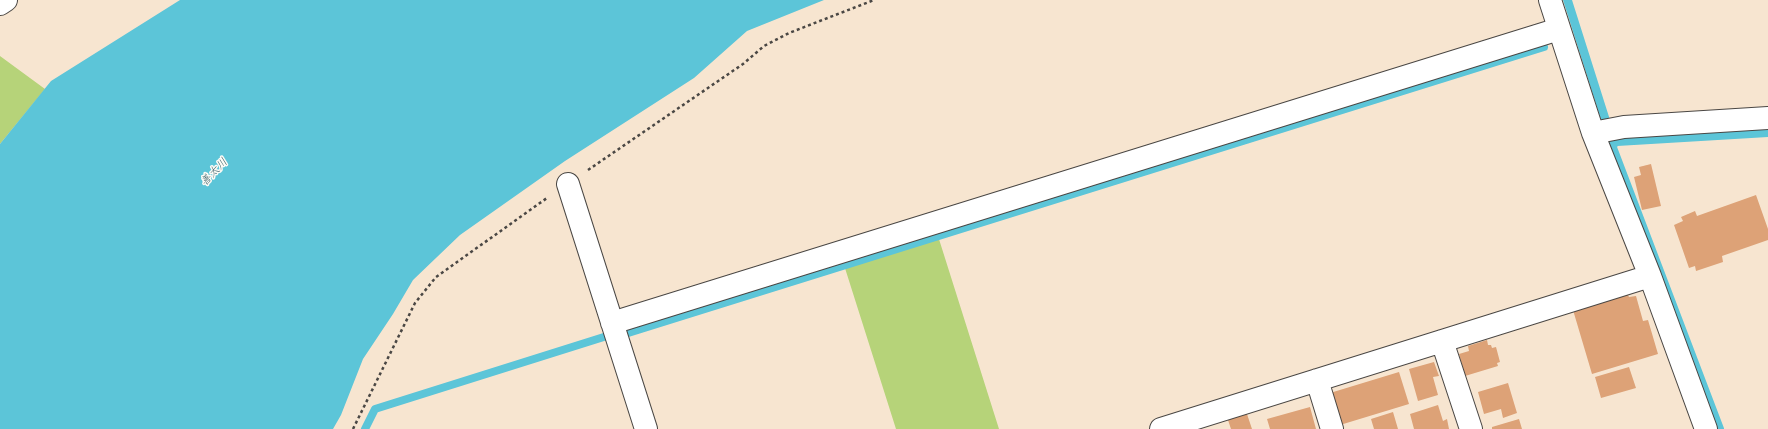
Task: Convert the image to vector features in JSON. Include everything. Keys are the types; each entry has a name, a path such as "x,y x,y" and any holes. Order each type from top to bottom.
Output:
{"street":[{"path":"0,4 6,0"},
{"path":"1550,0 1593,133 1650,276 1706,429"},
{"path":"612,323 1559,29"},
{"path":"1593,133 1624,127 1768,118"},
{"path":"568,184 646,429"},
{"path":"1161,429 1650,276"},
{"path":"1442,341 1471,429"},
{"path":"1317,380 1332,429"}],"green space":[{"path":"0,56 45,89 0,144"},
{"path":"938,236 999,429 896,429 844,265"}],"water":[{"name":"善太川","path":"180,0 824,0 747,31 694,78 565,161 460,235 413,280 393,314 363,359 341,415 333,429 0,429 0,144 51,81"},
{"path":"1563,0 1572,0 1610,120 1601,120"}],"building":[{"path":"1651,164 1661,206 1642,210 1634,177 1641,175 1639,167"},
{"path":"1756,195 1768,229 1768,240 1722,256 1723,262 1696,271 1695,266 1689,268 1674,225 1683,221 1681,217 1695,211 1697,216"},
{"path":"1627,293 1629,297 1636,296 1643,321 1648,320 1658,354 1592,374 1573,310"},
{"path":"1487,340 1488,345 1491,345 1492,348 1496,347 1500,362 1497,363 1498,366 1465,376 1459,354 1469,351 1468,346"},
{"path":"1434,362 1439,376 1433,377 1438,395 1418,401 1409,369"},
{"path":"1629,367 1636,388 1601,398 1595,377"},
{"path":"1399,372 1409,404 1340,425 1330,393"},
{"path":"1508,383 1517,413 1503,418 1501,409 1484,414 1478,392"},
{"path":"1438,405 1443,421 1447,419 1449,429 1414,429 1410,414"},
{"path":"1310,407 1316,429 1270,429 1267,419"},
{"path":"1246,411 1252,429 1231,429 1227,417"},
{"path":"1393,412 1398,429 1374,429 1371,419"},
{"path":"1519,419 1522,429 1492,429 1492,427"}],"waterway":[{"path":"625,334 1544,47"},
{"path":"1720,429 1612,145 1617,142 1768,133"},
{"path":"365,429 375,409 607,336"}]}
